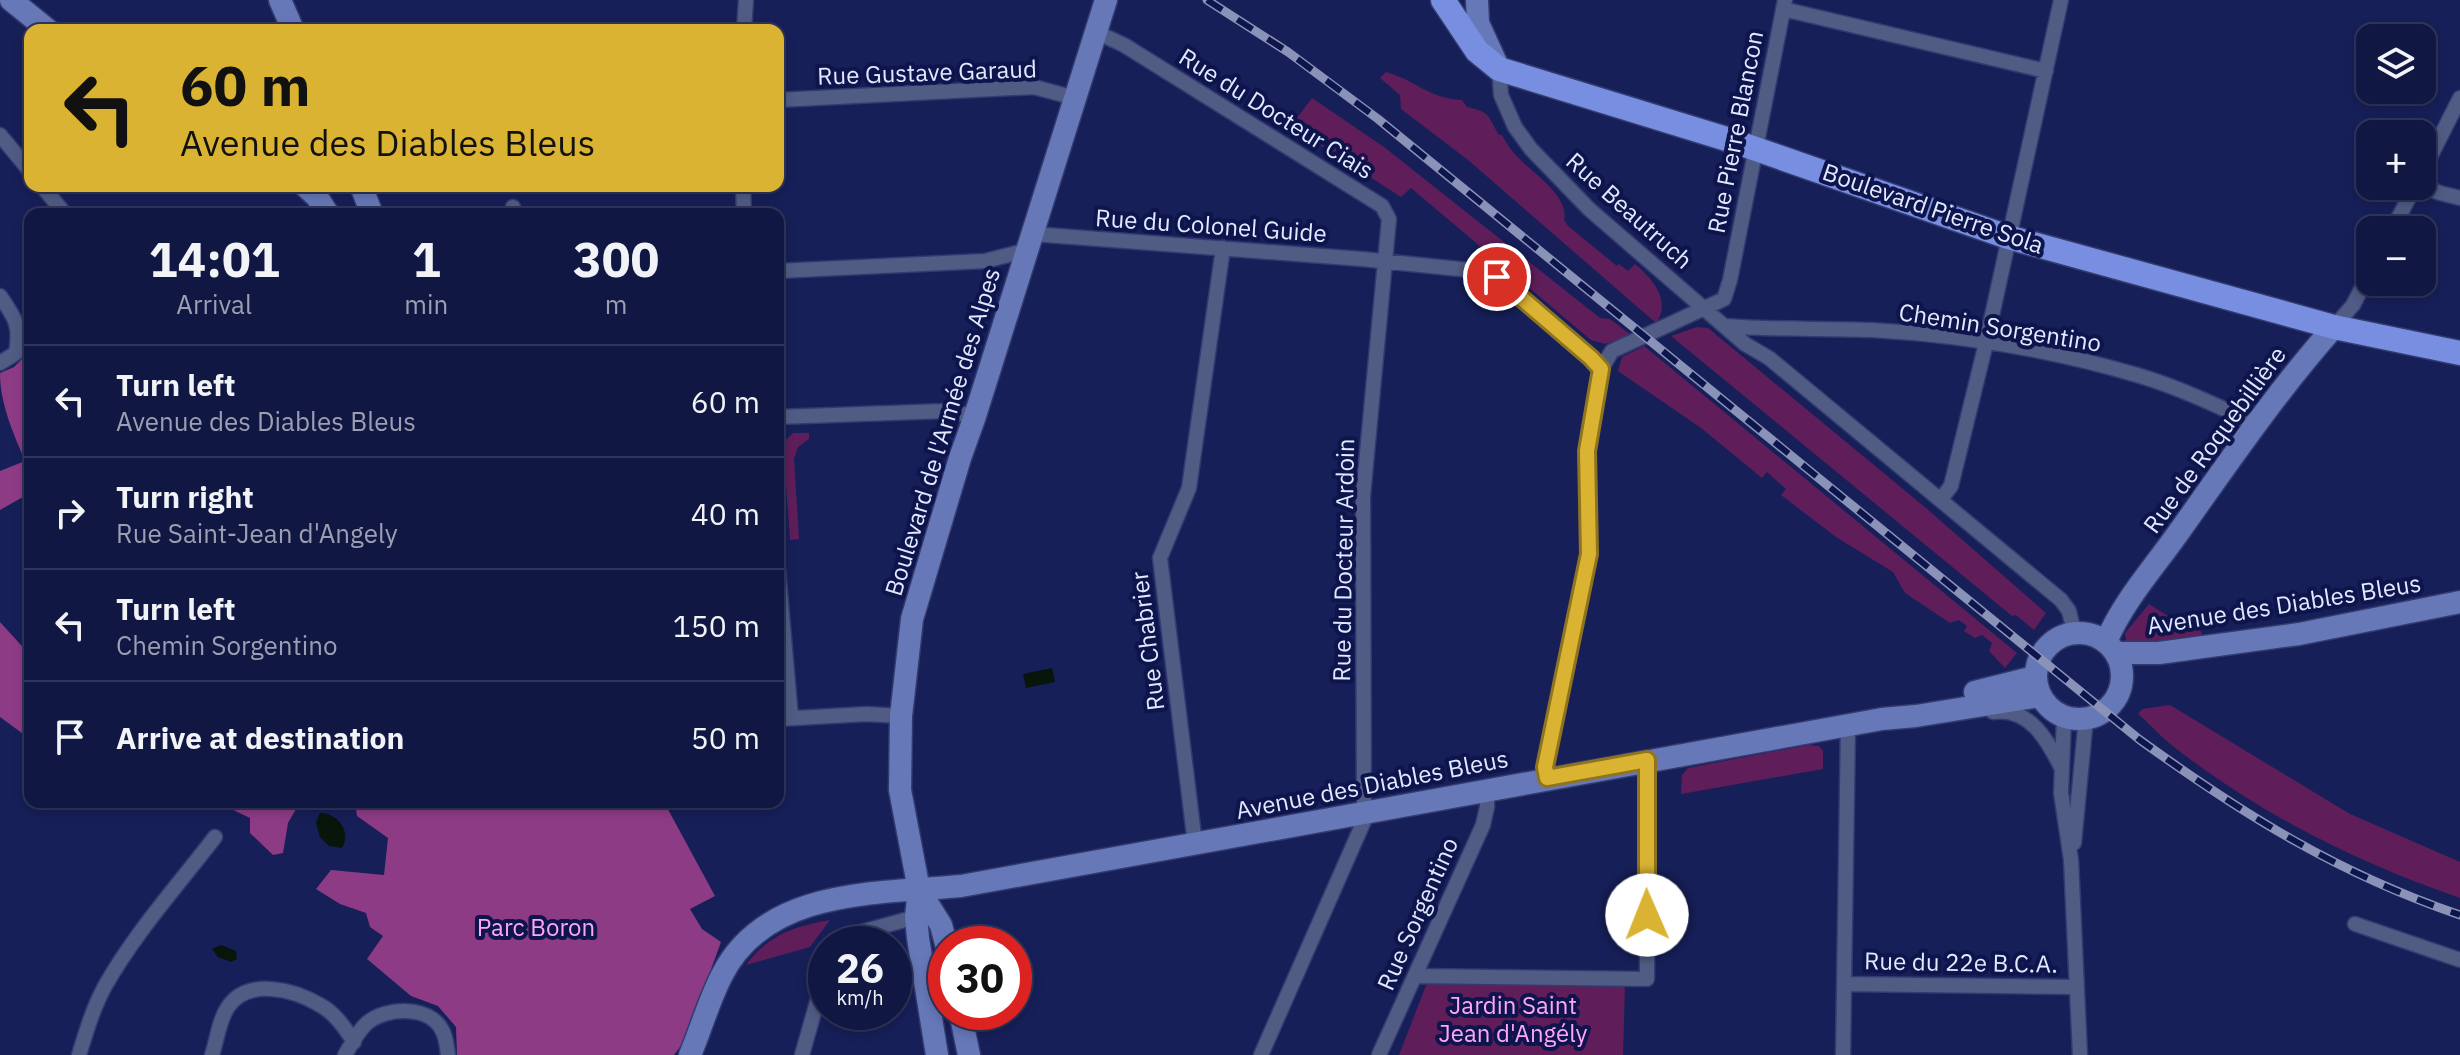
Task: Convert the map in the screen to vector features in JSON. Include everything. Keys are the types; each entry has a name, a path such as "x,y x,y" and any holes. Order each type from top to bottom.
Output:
{"main road":[{"name":"Boulevard Pierre Sola","path":"1443,0 1477,51 1499,69 1754,148 2008,237 2334,327 2460,353"}],"street":[{"path":"11,0 41,24"},
{"path":"280,0 290,24"},
{"path":"744,24 746,0"},
{"name":"Boulevard de l'Armée des Alpes","path":"919,890 900,790 901,716 912,619 1106,0"},
{"path":"1477,0 1478,23 1499,69"},
{"path":"1941,499 1951,486 1986,343 2061,0"},
{"path":"1784,4 2046,71"},
{"name":"Rue Pierre Blancon","path":"1704,307 1724,299 1730,280 1784,4"},
{"name":"Rue du Docteur Ciais","path":"1096,32 1124,45 1382,206 1389,219 1386,262"},
{"name":"Rue Beautruch","path":"1499,69 1504,102 1515,127 1531,149 1589,209 1745,344 1769,358 2061,600 2069,611 2074,632"},
{"name":"Rue Gustave Garaud","path":"784,100 1034,87 1075,98"},
{"path":"2436,145 2460,98"},
{"path":"0,135 24,164"},
{"path":"2436,190 2460,198"},
{"path":"47,192 60,208"},
{"path":"312,192 324,208"},
{"name":"Rue du Colonel Guide","path":"784,271 985,261 1030,242 1223,248 1386,262"},
{"name":"Rue Chabrier","path":"1195,844 1160,558 1189,488 1223,248"},
{"path":"1386,262 1479,271 1497,277 1601,369"},
{"name":"Rue du Docteur Ardoin","path":"1261,1055 1364,821 1363,496 1386,262"},
{"path":"0,296 17,320 19,336 16,353 0,363"},
{"name":"Rue de Roquebillière","path":"2111,648 2112,628 2137,591 2256,424 2358,296"},
{"path":"1547,778 1545,767 1589,554 1587,451 1601,369 1612,351 1704,307"},
{"name":"Chemin Sorgentino","path":"1726,326 1875,331 1986,343 2074,358 2140,376 2256,424"},
{"path":"1769,358 1766,342 1780,328"},
{"path":"784,417 945,411 975,416"},
{"name":"Avenue des Diables Bleus","path":"2111,648 2159,653 2299,634 2460,602"},
{"path":"2074,632 2085,633 2111,648 2122,674 2117,697 2109,707 2075,718 2055,712 2038,686 2042,652 2051,643 2074,632"},
{"name":"Avenue des Diables Bleus","path":"690,1055 722,975 749,937 784,913 810,905 886,892 961,886 1647,760 1882,719 1916,716 2038,686"},
{"name":"Avenue des Diables Bleus","path":"1882,719 1917,723 2002,710 2016,714 2038,728 2061,767"},
{"path":"784,718 867,714 901,716"},
{"path":"2071,860 2061,793 2061,767 2075,718"},
{"path":"2075,718 2071,860 2080,1055"},
{"path":"1843,1055 1848,725"},
{"path":"1415,976 1647,979 1647,760"},
{"name":"Rue Sorgentino","path":"1379,1055 1483,825 1487,789"},
{"path":"79,1055 105,987 127,952 215,837"},
{"path":"919,890 925,915 937,1055"},
{"path":"884,926 925,915"},
{"path":"925,915 933,926"},
{"path":"2355,924 2460,960"},
{"name":"Rue du 22e B.C.A.","path":"1846,984 2076,987"},
{"path":"212,1055 228,1006 243,993 262,988 290,991 322,1005 341,1023 354,1042"},
{"path":"345,1055 366,1024 383,1014 416,1012 432,1018 442,1030 448,1055"},
{"path":"802,1055 809,1030"},
{"path":"964,1030 969,1055"}],"green space":[{"path":"1386,72 1432,93 1462,100 1467,107 1488,116 1512,151 1561,201 1568,226 1617,266 1619,264 1628,271 1635,264 1648,276 1661,298 1662,306 1656,323 1468,160 1401,109 1400,95 1380,78"},
{"path":"1312,98 1384,147 1600,318 1610,319 1631,335 1605,344 1591,340 1411,188 1401,197 1291,126"},
{"path":"1697,327 1708,328 1926,508 2046,613 2034,630 2016,615 2012,616 1671,336"},
{"path":"1644,346 2017,653 2005,668 1989,651 1992,643 1982,635 1975,638 1964,631 1967,626 1959,620 1950,623 1905,593 1893,572 1836,537 1781,495 1786,489 1767,472 1762,478 1701,428 1618,371 1622,357"},
{"path":"24,357 24,459 5,407 1,384 0,373 14,367"},
{"path":"793,433 809,433 809,439 798,447 794,459 799,539 790,540 784,457 784,442"},
{"path":"24,461 24,496 0,510 0,471"},
{"path":"2149,604 2174,620 2200,628 2202,636 2174,643 2126,642 2125,633"},
{"path":"0,622 24,648 24,735 0,717"},
{"path":"2170,705 2350,814 2460,862 2460,898 2345,852 2236,791 2169,743 2138,714 2142,709"},
{"path":"1808,745 1819,746 1823,751 1823,769 1681,794 1682,775 1688,768"},
{"path":"229,808 297,808 288,823 283,853 273,855 250,833 250,818"},
{"name":"Parc Boron","path":"356,808 667,808 715,896 690,909 702,929 721,942 685,1040 674,1055 457,1055 456,1027 438,1006 411,996 367,959 383,936 370,927 366,913 340,904 316,889 331,870 384,875 388,838 357,816"},
{"path":"830,920 826,926 808,926 808,948 746,965 773,939 805,925"},
{"name":"Jardin Saint Jean d'Angély","path":"1427,983 1625,986 1623,1055 1399,1055"}],"shaded area":[{"path":"1052,668 1055,682 1026,688 1023,674"},
{"path":"320,813 332,816 342,824 345,842 342,848 329,846 320,837 316,823"},
{"path":"221,945 236,951 237,959 231,962 218,957 212,949"}],"railway":[{"path":"1207,0 1288,52 1378,119 2140,740 2293,840 2373,880 2460,915"}],"route":[{"path":"1497,277 1601,369 1587,451 1589,554 1545,767 1547,778 1647,760 1647,915"}]}
